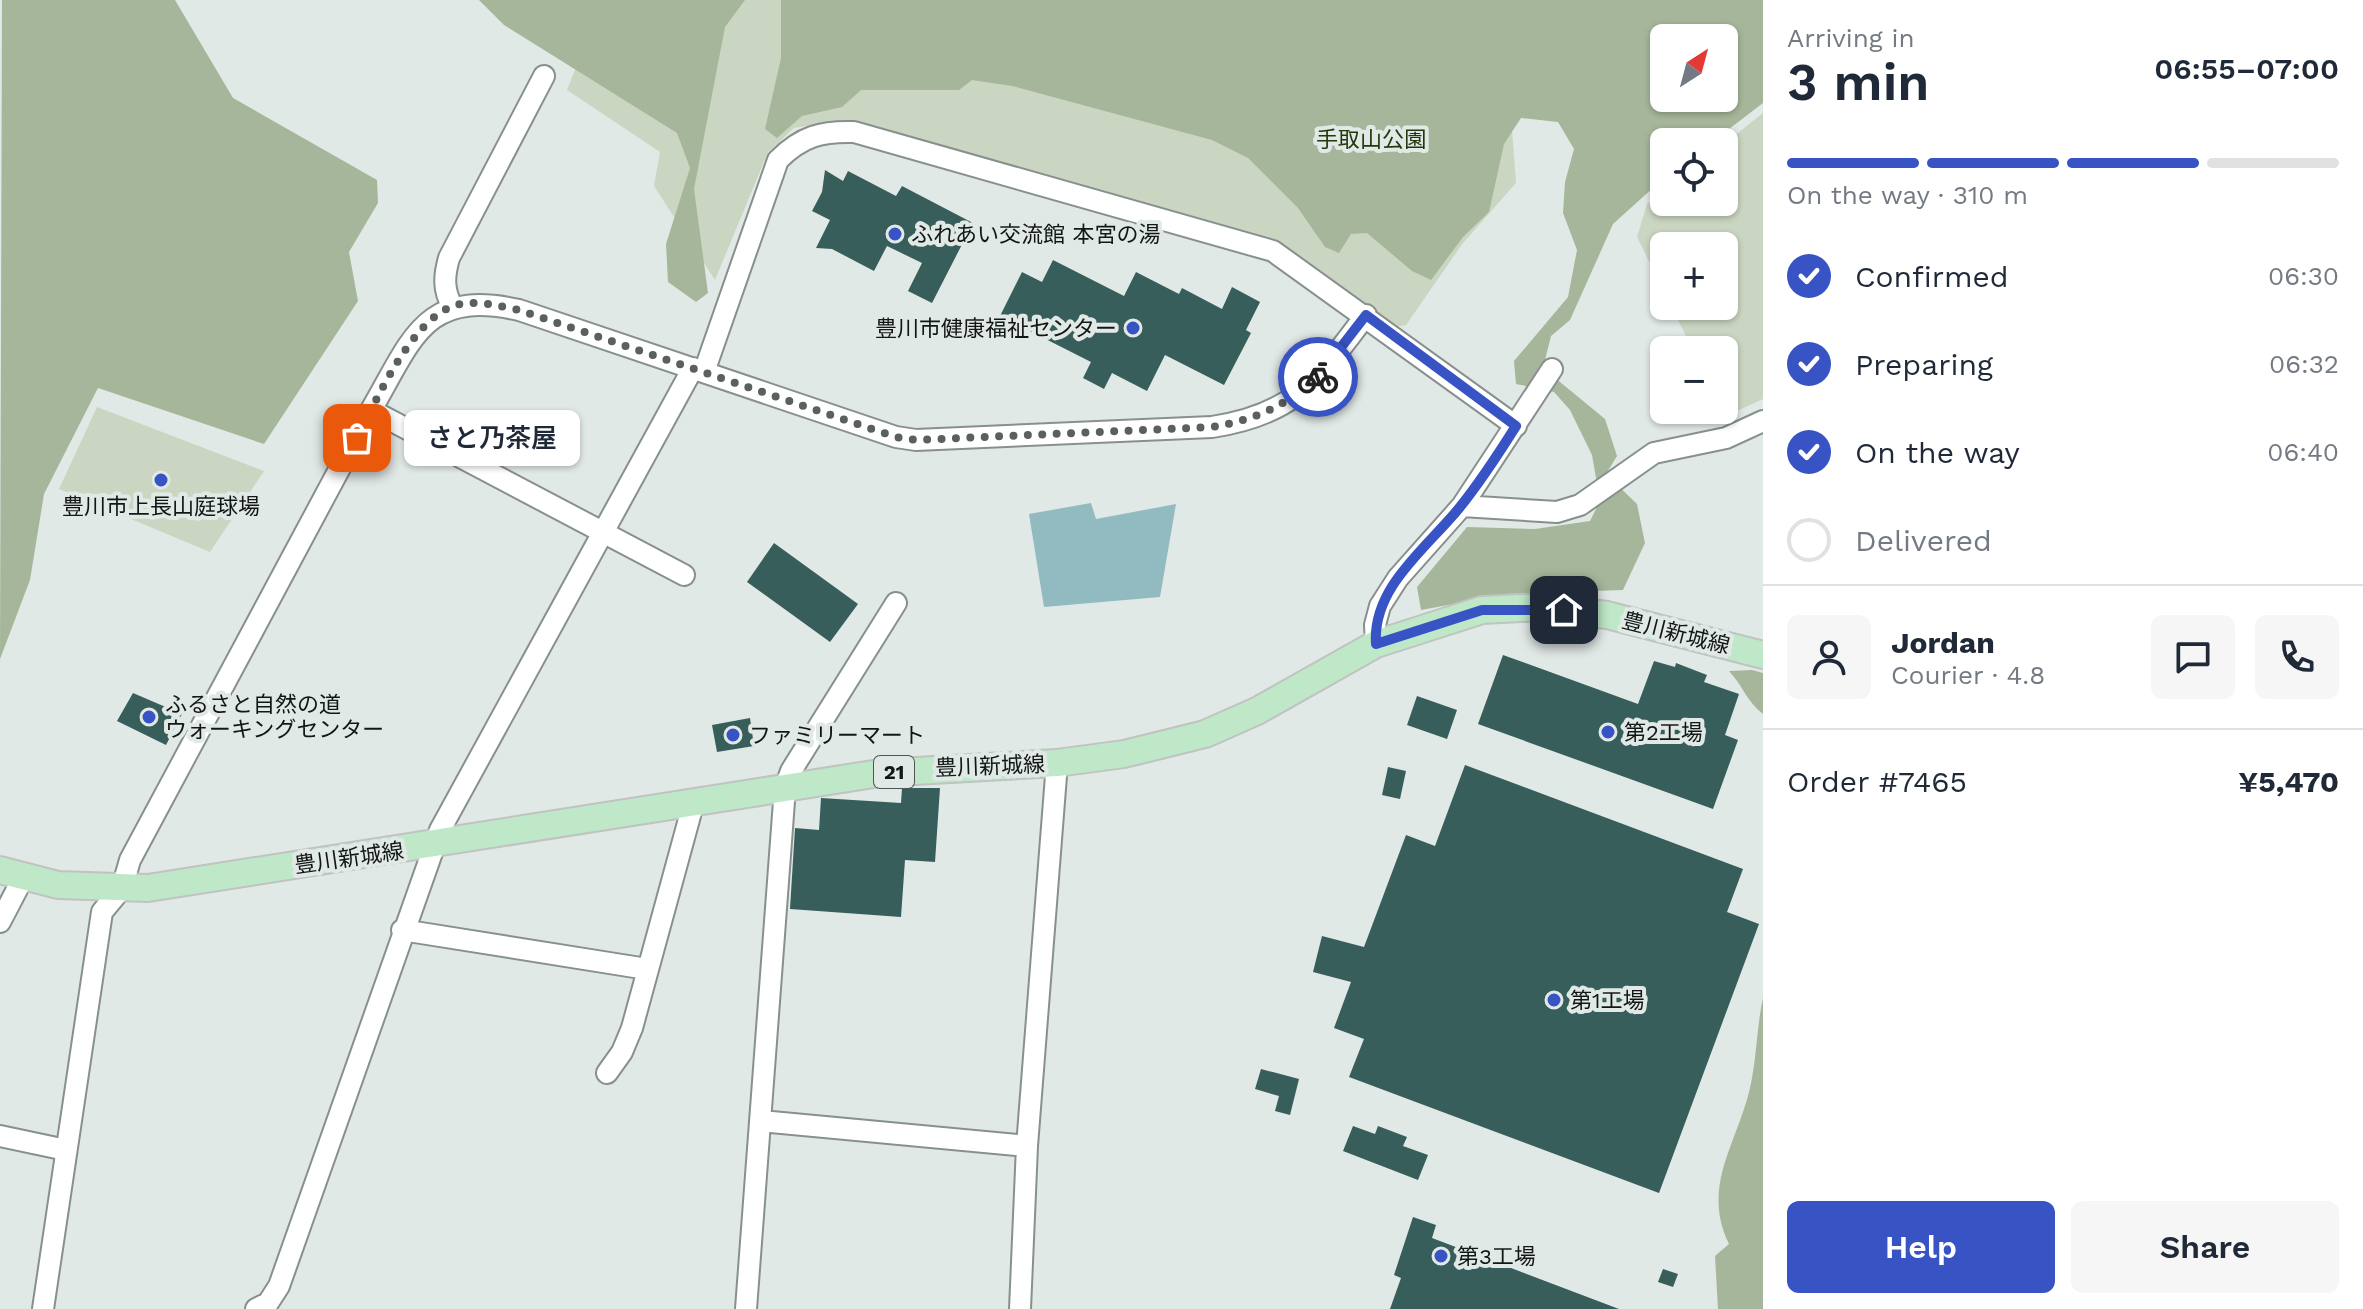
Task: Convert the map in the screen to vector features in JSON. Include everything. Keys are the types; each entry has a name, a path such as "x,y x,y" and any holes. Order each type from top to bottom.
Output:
{"main road":[{"name":"豊川新城線","path":"11,874 86,888 148,888 929,768 1057,763 1124,754 1205,734 1257,711 1376,644 1482,610 1543,607 1607,615 1763,655"}],"street":[{"path":"452,306 446,294 444,275 458,235 544,76"},
{"path":"256,1309 268,1303 279,1286 434,845 601,531 699,370 778,160 806,137 827,131 854,132 1250,243 1290,259 1516,426"},
{"path":"43,1309 102,912 122,888 137,847 371,410 417,335 432,319 452,306 484,303 519,310 896,437 916,440 1212,427 1268,413 1299,395 1326,370 1366,315"},
{"path":"1376,644 1375,625 1392,587 1462,506 1552,369"},
{"path":"371,410 684,575"},
{"path":"1462,506 1557,512 1580,505 1654,453 1726,438 1763,421"},
{"path":"746,1309 785,788 791,771 896,603"},
{"path":"1020,1309 1027,1146 1057,763"},
{"path":"607,1073 622,1052 632,1028 691,812 690,803"},
{"path":"0,922 11,874"},
{"path":"402,930 647,969"},
{"path":"761,1121 1027,1146"},
{"path":"0,1136 66,1150"}],"green space":[{"path":"2,0 175,0 233,98 377,180 378,203 349,252 358,301 264,444 98,388 44,494 30,580 0,659"},
{"path":"479,0 745,0 725,27 694,189 708,293 696,302 668,282 666,244 690,168 677,133 504,25"},
{"name":"手取山公園","path":"603,0 1452,0 1509,88 1516,183 1463,243 1406,325 1395,327 1297,256 845,120 794,128 768,152 715,280 654,186 660,152 567,90"},
{"path":"781,0 1763,0 1763,103 1730,128 1650,128 1650,191 1613,224 1570,320 1551,336 1543,368 1605,419 1617,456 1606,474 1637,504 1645,543 1623,590 1508,594 1421,610 1417,587 1467,527 1535,529 1590,521 1600,501 1592,455 1570,410 1554,392 1516,384 1514,361 1568,297 1577,250 1563,213 1565,182 1574,149 1558,122 1521,118 1504,144 1489,212 1463,237 1431,280 1412,271 1367,233 1351,234 1339,253 1325,247 1298,208 1248,158 1212,140 1012,86 972,80 959,90 861,90 842,107 802,116 777,138 765,129 781,58"},
{"path":"1763,113 1763,399 1738,410 1738,336 1686,336 1678,320 1738,320 1738,232 1650,232 1650,263 1637,237 1650,202 1650,216 1738,216 1738,133"},
{"name":"豊川市上長山庭球場","path":"97,407 264,471 210,552 59,489"},
{"path":"1729,671 1763,673 1763,714"},
{"path":"1763,998 1763,1309 1718,1309 1715,1256 1729,1244 1721,1222 1720,1180 1747,1100"}],"water":[{"path":"1091,503 1096,519 1176,504 1160,597 1044,607 1029,514"}],"building":[{"name":"ふれあい交流館 本宮の湯","path":"825,170 843,181 848,171 896,196 902,186 973,223 932,303 908,291 922,263 887,246 874,271 832,249 816,248 830,220 812,211 822,192"},
{"name":"豊川市健康福祉センター","path":"1053,260 1124,296 1136,272 1179,294 1182,288 1222,309 1232,287 1260,302 1246,330 1251,333 1224,385 1165,355 1147,391 1112,373 1104,389 1083,378 1091,362 1000,316 1022,272 1042,282"},
{"path":"774,543 858,604 830,642 747,582"},
{"name":"第2工場","path":"1503,655 1638,704 1654,661 1675,667 1676,663 1707,675 1704,682 1739,694 1725,735 1738,740 1713,809 1478,724"},
{"name":"ふるさと自然の道 ウォーキングセンター","path":"133,693 182,714 166,745 117,721"},
{"path":"1417,696 1457,710 1447,739 1407,725"},
{"name":"ファミリーマート","path":"750,718 754,746 717,752 712,725"},
{"name":"第1工場","path":"1465,765 1743,869 1727,912 1759,924 1659,1193 1349,1077 1364,1039 1334,1028 1351,982 1313,972 1322,936 1364,947 1406,835 1435,846"},
{"path":"1388,767 1406,771 1400,799 1382,795"},
{"path":"902,788 940,788 935,862 905,860 901,917 790,909 795,828 819,830 821,798 901,803"},
{"path":"1261,1069 1299,1079 1290,1115 1275,1111 1279,1096 1255,1089"},
{"path":"1353,1126 1375,1134 1378,1126 1407,1137 1403,1146 1428,1155 1418,1180 1343,1151"},
{"name":"第3工場","path":"1413,1217 1436,1225 1432,1238 1619,1309 1390,1309 1401,1278 1394,1275"},
{"path":"1663,1269 1678,1274 1673,1287 1658,1282"}],"way so far":[{"path":"357,438 398,365 417,335 432,319 452,306 484,303 519,310 896,437 916,440 1212,427 1268,413 1299,395 1318,377"}],"place":[{"name":"ふれあい交流館 本宮の湯","path":"895,234"},
{"name":"豊川市健康福祉センター","path":"1133,328"},
{"name":"さと乃茶屋","path":"357,438"},
{"name":"豊川市上長山庭球場","path":"161,480"},
{"name":"ふるさと自然の道 ウォーキングセンター","path":"149,717"},
{"name":"第2工場","path":"1608,732"},
{"name":"ファミリーマート","path":"733,735"},
{"name":"第1工場","path":"1554,1000"},
{"name":"第3工場","path":"1441,1256"}],"route":[{"path":"1318,377 1366,315 1516,426 1462,506 1398,578 1380,606 1375,625 1376,644 1482,610 1543,607 1564,610"}]}
